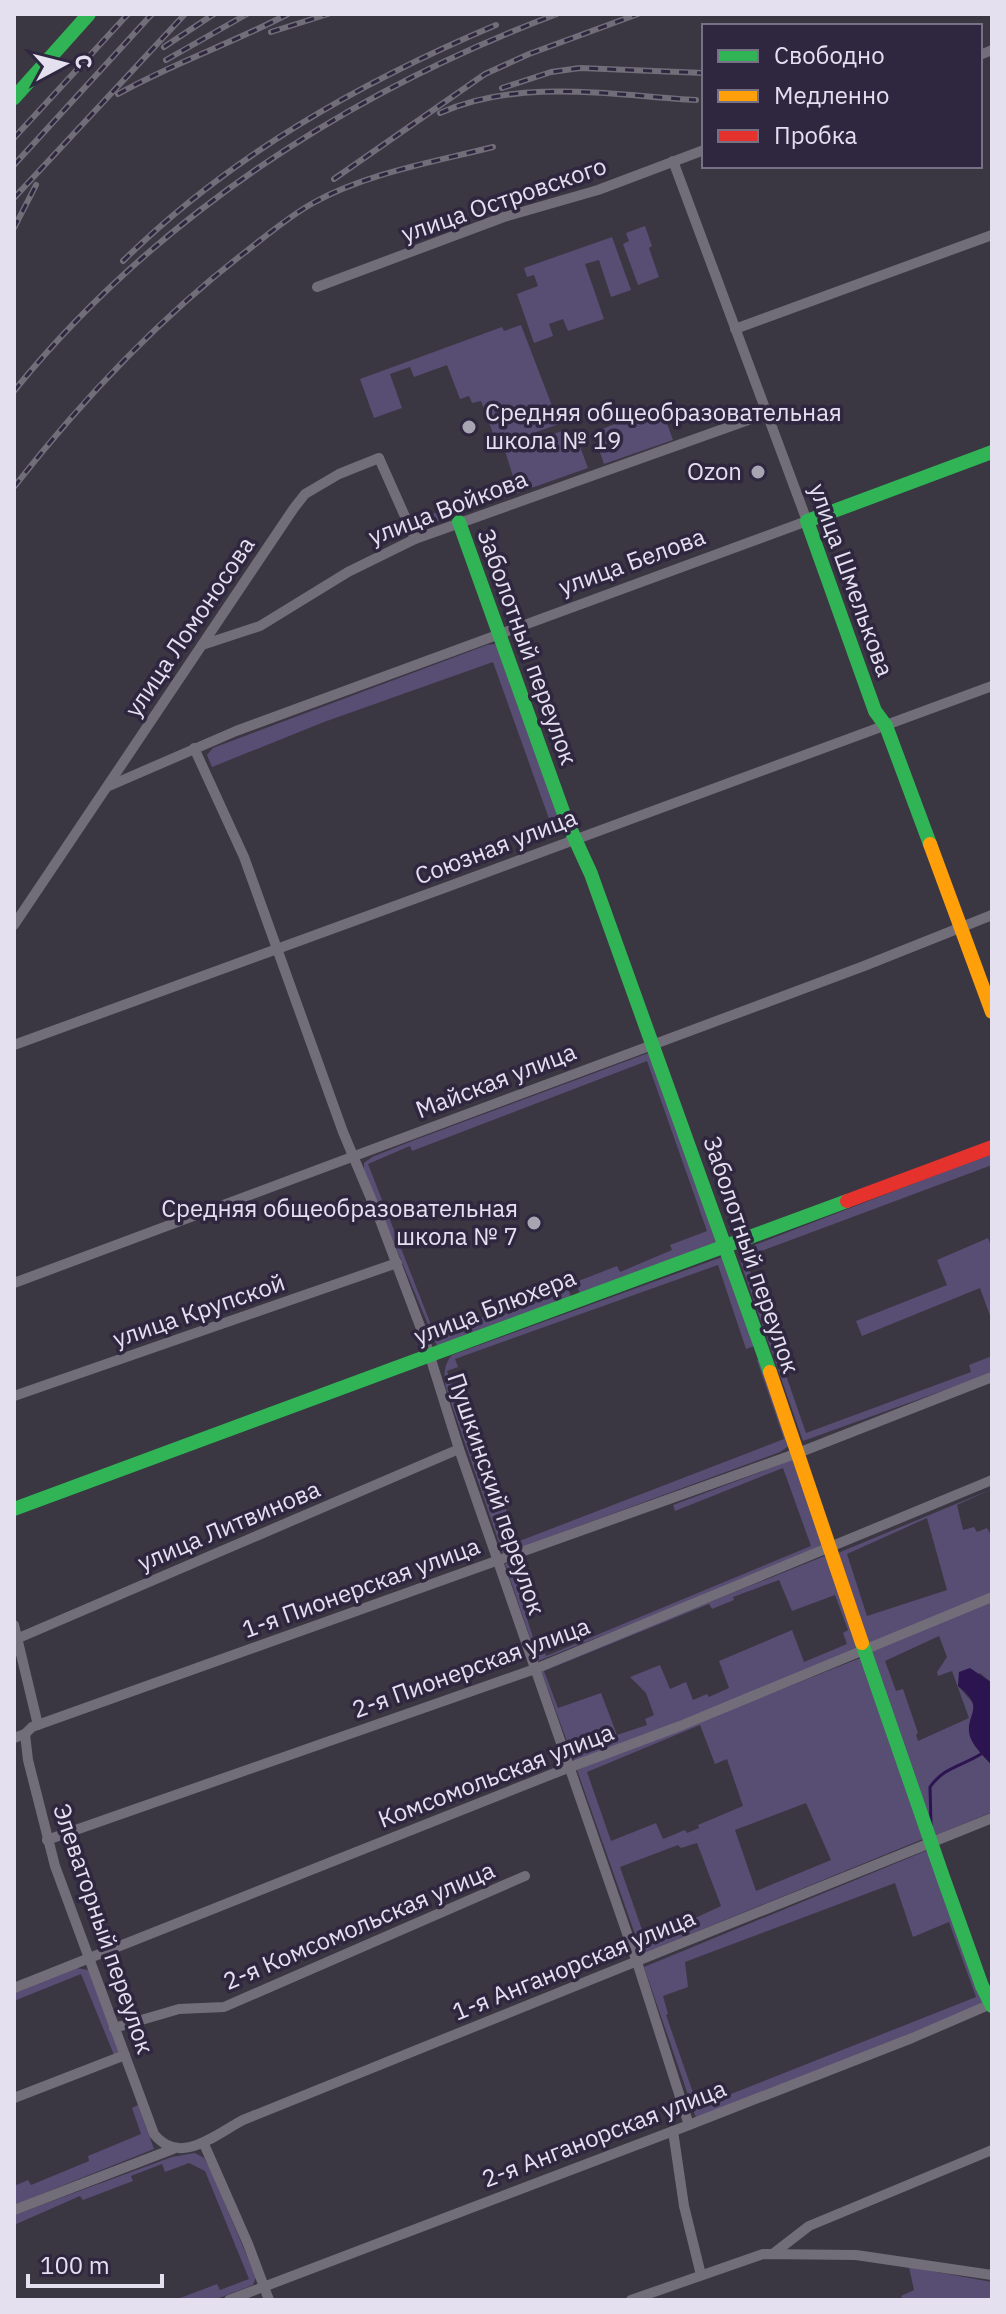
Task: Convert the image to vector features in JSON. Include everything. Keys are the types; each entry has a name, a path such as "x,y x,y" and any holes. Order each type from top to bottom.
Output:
{"street":[{"path":"14,98 89,14"},
{"name":"улица Островского","path":"317,287 504,217 598,190 702,151"},
{"name":"улица Шмелькова","path":"673,161 875,711 886,726 992,1012"},
{"path":"735,329 992,235"},
{"name":"улица Войкова","path":"202,645 260,626 348,572 415,539 765,414"},
{"name":"улица Белова","path":"109,786 194,748 992,452"},
{"name":"улица Ломоносова","path":"14,925 302,497 339,474 379,458 415,539"},
{"name":"Заболотный переулок","path":"459,522 565,817 585,854 726,1246 929,1844 982,1986 992,2004"},
{"name":"Союзная улица","path":"14,1045 992,686"},
{"name":"Пушкинский переулок","path":"194,748 244,857 354,1156 397,1263 574,1776 689,2125"},
{"name":"Майская улица","path":"14,1283 992,915"},
{"name":"улица Блюхера","path":"14,1509 992,1147"},
{"name":"улица Крупской","path":"14,1396 397,1263"},
{"name":"1-я Пионерская улица","path":"20,1736 38,1725 798,1453 992,1377"},
{"name":"улица Литвинова","path":"16,1639 459,1449"},
{"name":"2-я Пионерская улица","path":"47,1840 535,1669 992,1480"},
{"name":"Комсомольская улица","path":"14,1988 569,1767 680,1726 992,1597"},
{"path":"14,1625 38,1725"},
{"name":"Элеваторный переулок","path":"20,1736 26,1748 47,1840 114,2028 154,2134 164,2145 173,2149"},
{"name":"1-я Анганорская улица","path":"14,2210 173,2149 204,2144 217,2133 243,2120 992,1818"},
{"name":"2-я Комсомольская улица","path":"114,2028 179,2009 224,2007 525,1876"},
{"name":"2-я Анганорская улица","path":"229,2300 689,2125 992,2004"},
{"path":"14,2098 125,2055"},
{"path":"673,2131 684,2206 701,2275"},
{"path":"204,2144 269,2300"},
{"path":"773,2254 809,2226 992,2150"},
{"path":"631,2300 744,2259 773,2254 856,2255 992,2275"}],"shaded area":[{"path":"645,226 659,277 638,285 623,244 629,241 626,233"},
{"path":"612,237 631,290 611,297 599,260 585,264 604,319 568,331 563,319 549,324 553,336 534,343 517,294 538,286 534,275 527,277 524,268"},
{"path":"521,325 559,424 508,442 504,432 494,436 481,401 472,403 469,396 460,399 447,365 414,377 410,367 390,374 402,408 374,418 360,379 502,327 504,331"},
{"path":"648,411 652,422 665,418 673,440 604,464 595,438 597,431"},
{"path":"562,431 576,436 588,468 429,524 426,516 472,501 467,488 472,486 477,499 516,486 505,451"},
{"path":"495,644 499,646 563,826 553,830 493,662 324,722 212,767 207,755 213,748"},
{"path":"651,1052 720,1242 580,1294 576,1282 617,1266 620,1272 672,1250 670,1245 707,1231 647,1061 412,1151 410,1146 368,1164 435,1335 567,1285 571,1297 437,1346 364,1171 364,1163 412,1141"},
{"path":"992,1153 992,1165 745,1257 806,1433 971,1372 969,1365 992,1356 992,1373 803,1441 740,1261 742,1250"},
{"path":"988,1238 992,1249 992,1321 980,1288 862,1336 856,1321 947,1285 937,1260"},
{"path":"725,1256 757,1345 746,1349 718,1265 455,1359 458,1367 447,1371 492,1499 502,1497 517,1542 784,1439 757,1360 761,1358 789,1446 780,1452 503,1554 446,1388 445,1371 449,1359 452,1355"},
{"path":"795,1459 826,1547 538,1661 505,1564 512,1561 529,1610 525,1612 535,1644 541,1643 546,1656 811,1546 783,1468 675,1511 673,1505"},
{"path":"992,1489 957,1505 963,1530 974,1527 977,1532 987,1528 992,1537 992,1683 980,1673 958,1686 974,1704 972,1723 975,1744 992,1765 992,1812 932,1837 838,1553","holes":["927,1518 947,1590 867,1616 847,1554","939,1636 947,1657 937,1672 938,1676 952,1671 969,1718 918,1741 903,1689 896,1691 885,1661"]},
{"path":"827,1555 860,1648 702,1714 575,1761 541,1670","holes":["779,1580 792,1611 835,1595 848,1630 843,1633 847,1644 804,1662 792,1630 719,1661 729,1688 693,1700 686,1682 670,1689 660,1665 630,1677 646,1693 654,1715 645,1719 647,1725 617,1735 601,1693 558,1708 544,1671 709,1604 712,1609 734,1600 733,1597"]},
{"path":"863,1657 923,1839 642,1954 577,1770","holes":["700,1725 715,1764 727,1759 743,1806 698,1825 699,1828 687,1833 685,1830 663,1839 656,1823 611,1841 587,1772","806,1803 831,1860 756,1891 735,1830","697,1843 721,1906 646,1941 620,1867 678,1845 681,1848"]},
{"path":"970,1668 992,1683 992,1765 971,1739 972,1701 958,1686 959,1672"},
{"path":"928,1850 987,2003 696,2118 644,1967","holes":["895,1883 913,1937 949,1922 976,1997 698,2107 666,2015 663,1996 688,1987 685,1962"]},
{"path":"76,1968 89,1970 120,2052 114,2055 81,1974 14,2001 14,1993"},
{"path":"138,2105 154,2149 14,2205 14,2186 28,2180 31,2185 89,2161 88,2156 141,2134 132,2108"},
{"path":"195,2153 204,2158 210,2169 256,2277 253,2285 214,2300 175,2300 217,2284 220,2290 249,2279 205,2171 189,2163 165,2172 162,2164 131,2176 133,2181 83,2200 80,2196 14,2225 14,2215 172,2157"},
{"path":"909,2267 992,2282 992,2300 903,2300 901,2296 914,2290"}],"waterway":[{"path":"931,1825 930,1787 947,1771 981,1754"}],"railway":[{"path":"14,138 128,14"},
{"path":"14,165 152,14"},
{"path":"14,198 185,14"},
{"path":"164,47 214,14"},
{"path":"166,60 247,14"},
{"path":"118,94 288,14"},
{"path":"271,32 328,14"},
{"path":"14,391 69,328 129,270 193,216 260,166 405,81 480,45 557,14"},
{"path":"334,179 485,74 529,54 638,14"},
{"path":"123,261 207,188 299,125 396,71 496,25"},
{"path":"502,88 551,72 580,68 702,73"},
{"path":"440,113 470,102 533,92 696,100"},
{"path":"14,487 66,423 150,334 286,220 313,203 356,184 401,169 493,147"},
{"path":"14,228 36,185"}],"traffic: fast":[{"path":"14,98 89,14"},
{"path":"930,844 886,726 875,711 807,521 992,452"},
{"path":"459,522 565,817 591,874 770,1372"},
{"path":"14,1509 847,1201"},
{"path":"862,1643 982,1986 992,2006"}],"traffic: slow":[{"path":"930,844 992,1012"},
{"path":"770,1372 862,1643"}],"traffic: jam":[{"path":"847,1201 992,1147"}],"place":[{"name":"Средняя общеобразовательная школа № 19","path":"469,427"},
{"name":"Ozon","path":"758,472"},
{"name":"Средняя общеобразовательная школа № 7","path":"534,1223"}]}
